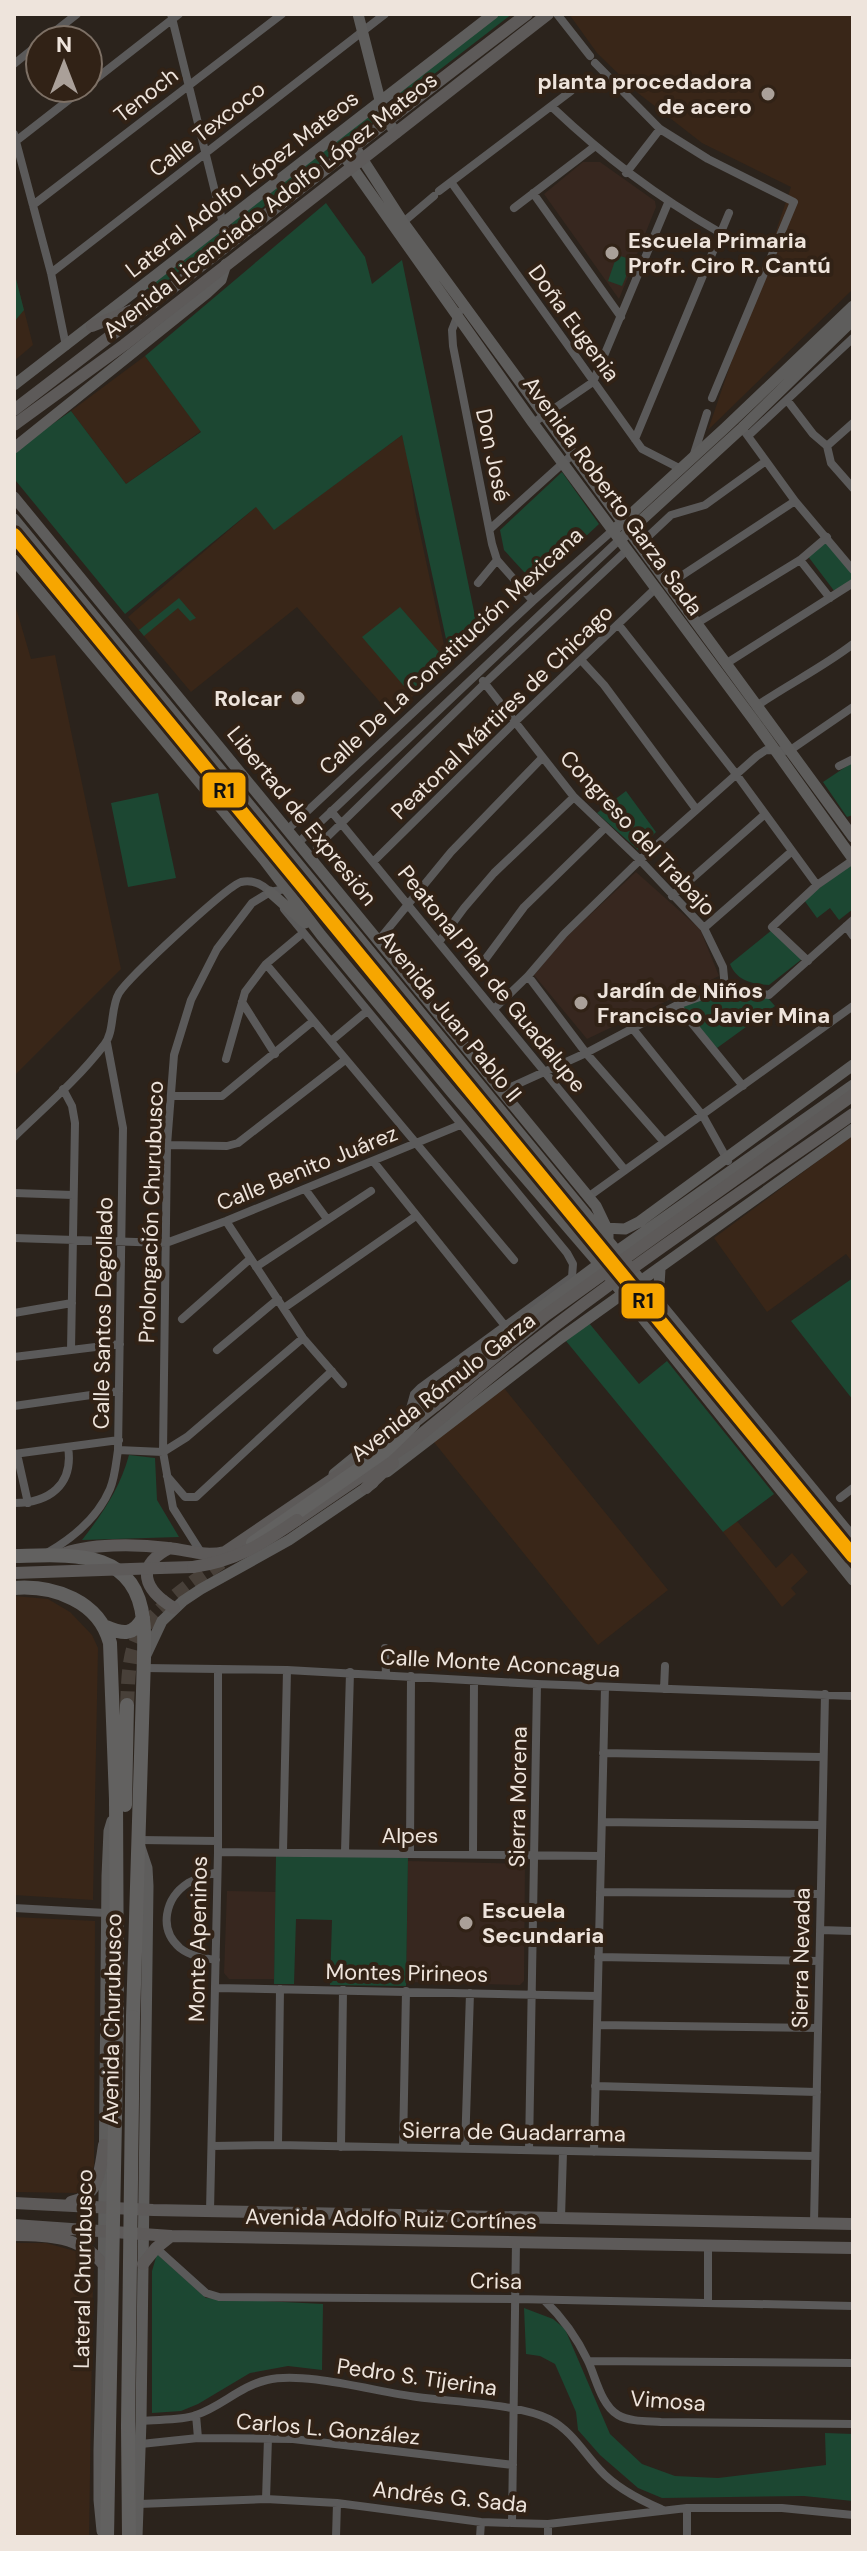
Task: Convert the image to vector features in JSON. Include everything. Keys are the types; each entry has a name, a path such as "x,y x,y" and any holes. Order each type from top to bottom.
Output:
{"highway":[{"path":"233,1554 385,1451 411,1418"},
{"name":"Avenida Churubusco","path":"14,1556 92,1557 107,1563 124,1575 139,1600 143,1618 139,1843 125,2016 105,2537"},
{"path":"14,1588 61,1592 80,1603 106,1627 119,1632 130,1632 138,1627 143,1618"},
{"name":"Avenida Churubusco","path":"106,1627 112,1657 117,1900 125,2016 135,2424 129,2537"},
{"path":"117,1900 124,1877 127,1705"}],"main road":[{"name":"Avenida Licenciado Adolfo López Mateos","path":"14,410 527,14"},
{"name":"Avenida Licenciado Adolfo López Mateos","path":"14,425 124,345 548,14"},
{"path":"92,326 159,299"},
{"name":"Avenida Rómulo Garza","path":"203,1555 229,1550 329,1481 411,1418 436,1405 546,1315 853,1095"},
{"name":"Avenida Rómulo Garza","path":"14,1573 208,1565 254,1549 413,1441 511,1358 610,1283 853,1114"},
{"path":"366,1488 413,1441"},
{"path":"60,1555 85,1547 170,1548 203,1555"},
{"path":"170,1548 154,1557 147,1575 155,1595 174,1608"},
{"path":"61,2205 80,2201 95,2187 104,2145"},
{"name":"Avenida Adolfo Ruiz Cortínes","path":"14,2203 210,2211 853,2224"},
{"name":"Avenida Adolfo Ruiz Cortínes","path":"14,2225 171,2236 853,2248"},
{"path":"14,2235 50,2237 76,2243 84,2246 103,2264"},
{"path":"143,2264 171,2236"}],"street":[{"name":"Tenoch","path":"33,205 282,14"},
{"path":"358,14 386,120 396,133"},
{"name":"Calle Texcoco","path":"51,273 385,14"},
{"name":"Lateral Adolfo López Mateos","path":"14,385 493,14"},
{"path":"557,14 592,60 660,129 708,159 794,202 712,398"},
{"path":"104,72 174,16 205,152 230,242"},
{"path":"399,226 451,182 571,91"},
{"path":"61,104 15,137 51,273 66,346"},
{"path":"552,107 626,173 668,203 719,232"},
{"path":"626,173 660,129"},
{"name":"Avenida Roberto Garza Sada","path":"354,146 399,226"},
{"path":"514,208 594,147"},
{"name":"Avenida Roberto Garza Sada","path":"343,155 544,415 568,458 620,532 669,584 727,663 759,714 775,752 853,860"},
{"name":"Doña Eugenia","path":"451,182 642,449 681,469"},
{"path":"533,193 621,317"},
{"path":"533,423 593,382 668,203"},
{"path":"635,439 729,213"},
{"path":"14,448 207,293 221,280 226,263"},
{"name":"Calle De La Constitución Mexicana","path":"287,830 533,601 620,532 693,457 853,306"},
{"name":"Avenida Roberto Garza Sada","path":"461,310 533,423 568,458"},
{"name":"Don José","path":"461,310 452,330 453,346 497,560 533,601"},
{"path":"745,432 853,320"},
{"path":"325,895 301,847 331,811 479,673 620,532 787,400 853,338"},
{"path":"787,400 813,434 827,446 831,463 853,488"},
{"path":"693,457 707,413"},
{"path":"827,446 853,423"},
{"path":"745,432 795,501 853,570"},
{"path":"490,529 568,458"},
{"path":"317,847 485,683 671,515 705,505 766,461"},
{"name":"Libertad de Expresión","path":"14,497 588,1197 603,1217 608,1231"},
{"path":"669,584 795,501"},
{"name":"Avenida Juan Pablo II","path":"14,519 608,1231 617,1251 641,1282 853,1538"},
{"path":"697,623 800,560 827,537"},
{"name":"Avenida Roberto Garza Sada","path":"633,548 656,588 851,831"},
{"name":"Avenida Juan Pablo II","path":"14,560 264,860 321,935 599,1264 853,1580"},
{"path":"478,583 497,560"},
{"path":"800,560 830,598"},
{"path":"727,663 853,583"},
{"name":"Peatonal Mártires de Chicago","path":"373,862 656,588"},
{"path":"90,609 144,656"},
{"path":"618,624 736,774 817,885"},
{"path":"759,714 797,679 853,644"},
{"path":"581,660 604,685 696,809"},
{"name":"Congreso del Trabajo","path":"479,673 574,797 640,860 704,928 723,967 725,988"},
{"path":"179,696 180,705 214,754 221,770"},
{"path":"494,1009 564,934 640,860 736,774 764,751 789,751 853,707"},
{"path":"378,941 451,852 542,758"},
{"path":"839,766 853,759"},
{"path":"439,942 494,873 574,797"},
{"name":"Peatonal Plan de Guadalupe","path":"331,811 625,1170"},
{"path":"672,896 764,815"},
{"path":"481,965 524,907 605,828"},
{"path":"704,928 791,852"},
{"path":"808,961 772,927 817,885 853,860"},
{"path":"14,1137 107,1043 117,996 159,951 232,887 241,882 264,886 321,935"},
{"path":"270,892 285,889"},
{"path":"270,892 567,1253 573,1264 572,1277 507,1328 373,1161"},
{"name":"Prolongación Churubusco","path":"203,1555 173,1508 163,1452 167,1145 176,1045 197,983 217,949 252,903 270,892"},
{"path":"502,1091 586,1053 677,1005 725,988 769,995 850,923 853,936"},
{"path":"226,1059 245,992 266,964 303,933"},
{"path":"266,964 514,1260"},
{"path":"528,976 586,1053 664,1142"},
{"path":"242,1002 275,1054"},
{"path":"677,1005 743,1086"},
{"path":"588,1197 853,1006"},
{"path":"331,1041 367,1011"},
{"path":"171,1096 222,1096 312,1022"},
{"path":"633,1029 703,1116 733,1170"},
{"name":"Calle Santos Degollado","path":"43,1556 66,1541 94,1515 110,1489 118,1450 123,1128 107,1043"},
{"path":"167,1145 227,1146 238,1143 345,1060"},
{"path":"608,1231 639,1222 853,1065"},
{"name":"Avenida Rómulo Garza","path":"411,1418 507,1328 546,1304 853,1085"},
{"name":"Calle Santos Degollado","path":"63,1089 72,1106 75,1123 71,1350"},
{"name":"Calle Benito Juárez","path":"166,1243 460,1125"},
{"name":"Avenida Rómulo Garza","path":"144,1663 157,1629 174,1608 201,1589 289,1540 366,1488 561,1338 853,1129"},
{"path":"305,1189 327,1219"},
{"path":"704,1190 703,1201 708,1207 716,1215 731,1218"},
{"path":"182,1319 253,1263 371,1191"},
{"path":"14,1193 73,1195"},
{"path":"284,1308 416,1216"},
{"path":"226,1221 303,1338 343,1384"},
{"path":"608,1231 640,1236"},
{"path":"14,1238 166,1243"},
{"path":"660,1269 661,1307"},
{"path":"217,1350 278,1299"},
{"path":"14,1313 72,1303"},
{"path":"546,1304 558,1308 565,1316 561,1338"},
{"path":"118,1450 163,1452 187,1437 303,1338"},
{"path":"14,1357 120,1344"},
{"path":"166,1476 185,1497 196,1497 332,1371"},
{"path":"14,1406 119,1391"},
{"path":"28,1503 15,1454 119,1440"},
{"path":"14,1503 28,1503 56,1491 71,1461 68,1447"},
{"path":"840,1498 853,1488"},
{"path":"385,1648 386,1675"},
{"name":"Calle Monte Aconcagua","path":"144,1663 537,1684 853,1696"},
{"path":"664,1689 665,1666"},
{"name":"Monte Apeninos","path":"210,2211 218,1852 218,1669"},
{"path":"283,1852 287,1670"},
{"path":"345,1852 350,1672"},
{"path":"410,1853 411,1676"},
{"path":"473,1853 474,1681"},
{"name":"Sierra Morena","path":"529,2150 537,1684"},
{"path":"594,2152 605,1687"},
{"name":"Sierra Nevada","path":"814,2223 825,1694"},
{"path":"603,1753 822,1757"},
{"name":"Lateral Churubusco","path":"105,2537 99,2500 106,1913 109,1831 116,1809"},
{"path":"602,1822 821,1825"},
{"path":"137,2537 141,2444 135,2424 144,2235 148,1917 147,1868 139,1843 218,1841"},
{"name":"Alpes","path":"218,1852 601,1856"},
{"path":"216,1960 183,1950 170,1936 166,1917 170,1903 179,1890 217,1872"},
{"path":"600,1892 820,1894"},
{"path":"14,1908 106,1913"},
{"path":"148,1917 166,1917"},
{"path":"820,1930 853,1931"},
{"path":"598,1957 819,1961"},
{"name":"Montes Pirineos","path":"215,1988 597,1996"},
{"path":"278,2145 280,1989"},
{"path":"341,2147 343,1990"},
{"path":"403,2147 406,1991"},
{"path":"465,2149 470,1993"},
{"path":"597,2025 818,2028"},
{"path":"595,2086 817,2092"},
{"path":"104,2145 144,2145"},
{"name":"Sierra de Guadarrama","path":"212,2146 815,2156"},
{"path":"561,2218 563,2152"},
{"path":"104,2178 144,2178"},
{"path":"512,2523 516,2241"},
{"path":"708,2245 708,2303"},
{"name":"Crisa","path":"156,2248 212,2296 853,2306"},
{"name":"Vimosa","path":"544,2300 573,2333 607,2404 618,2415 631,2420 661,2422 853,2424"},
{"path":"588,2361 853,2363"},
{"name":"Pedro S. Tijerina","path":"135,2424 196,2415 250,2386 285,2378 305,2378 390,2394 513,2409 552,2420 584,2449 601,2472 613,2482 643,2502 662,2510"},
{"path":"196,2415 198,2438"},
{"name":"Carlos L. González","path":"141,2444 198,2438 268,2438 513,2465"},
{"path":"266,2499 268,2438"},
{"name":"Andrés G. Sada","path":"139,2504 266,2499 337,2503 481,2522 548,2524 687,2508 782,2508 853,2515"},
{"path":"336,2537 337,2503"},
{"path":"687,2508 687,2537"},
{"path":"480,2537 481,2522"},
{"path":"548,2524 548,2537"}],"shaded area":[{"path":"569,14 853,14 853,289 708,430 791,187 702,143 638,93 597,53"},
{"name":"Escuela Primaria Profr. Ciro R. Cantú","path":"583,162 600,162 655,201 656,207 619,299 544,194"},
{"path":"14,271 33,345 14,361"},
{"path":"145,356 201,431 126,484 71,411"},
{"path":"402,435 448,663 392,716 297,607 191,692 128,617 257,506 274,529"},
{"path":"14,601 31,659 55,655 121,969 14,1076"},
{"path":"636,872 700,929 719,976 587,1039 534,975 565,938"},
{"path":"853,1135 853,1263 846,1254 767,1312 714,1238"},
{"path":"504,1388 668,1590 598,1645 433,1441"},
{"path":"736,1520 776,1568 792,1553 808,1572 791,1588 796,1594 782,1607 723,1532"},
{"path":"14,1596 48,1599 70,1612 92,1635 98,1648 93,1900 14,1895"},
{"name":"Escuela Secundaria","path":"408,1861 525,1864 524,1981 520,1985 406,1982"},
{"path":"227,1891 276,1892 274,1979 229,1979 224,1973"},
{"path":"14,1917 95,1921 94,2165 89,2183 79,2193 14,2192"},
{"path":"14,2243 46,2243 82,2253 93,2282 89,2537 14,2537"}],"green space":[{"path":"497,14 512,14 403,98 397,97 396,94"},
{"path":"371,114 375,119 373,122 239,226 233,226 231,223"},
{"path":"326,203 365,257 372,284 402,260 479,636 451,662 402,435 274,530 256,507 125,614 16,481 14,461 17,449 71,411 126,484 201,432 145,356"},
{"path":"213,234 219,234 220,238 157,289 143,289"},
{"path":"617,255 633,260 622,286 608,281"},
{"path":"14,271 24,310 14,322"},
{"path":"562,472 599,524 535,584 504,550 500,530"},
{"path":"828,540 853,573 853,579 835,592 807,555"},
{"path":"179,598 196,618 190,621 178,608 144,636 139,630"},
{"path":"400,607 446,660 409,692 362,637"},
{"path":"853,762 853,815 847,817 823,782"},
{"path":"626,791 656,832 638,850 597,813"},
{"path":"158,793 176,878 128,887 111,803"},
{"path":"852,863 853,909 839,920 830,908 817,918 804,900"},
{"path":"772,930 802,959 769,985 741,978 730,964"},
{"path":"725,991 767,997 775,1006 717,1048 680,1006"},
{"path":"853,1278 853,1400 791,1321"},
{"path":"589,1323 639,1384 667,1361 774,1494 723,1532 566,1341"},
{"path":"129,1455 155,1458 157,1500 179,1537 82,1540 110,1500"},
{"path":"276,1856 408,1857 406,1986 330,1985 332,1920 296,1919 294,1984 274,1984"},
{"path":"157,2254 206,2298 323,2304 322,2370 288,2366 250,2373 181,2411 152,2413 152,2271"},
{"path":"524,2308 553,2319 565,2329 610,2434 642,2464 675,2476 718,2478 826,2465 825,2433 853,2434 853,2501 804,2496 662,2498 638,2488 600,2455 578,2430 576,2412 555,2364 540,2356 526,2354"}],"tunnel":[{"path":"127,1705 130,1663 139,1636 172,1598 226,1559"}],"transit line":[{"name":"R1","path":"14,535 853,1556"}],"place":[{"name":"planta procedadora de acero","path":"768,94"},
{"name":"Escuela Primaria Profr. Ciro R. Cantú","path":"612,253"},
{"name":"Rolcar","path":"298,698"},
{"name":"Jardín de Niños Francisco Javier Mina","path":"581,1003"},
{"name":"Escuela Secundaria","path":"466,1923"}]}
